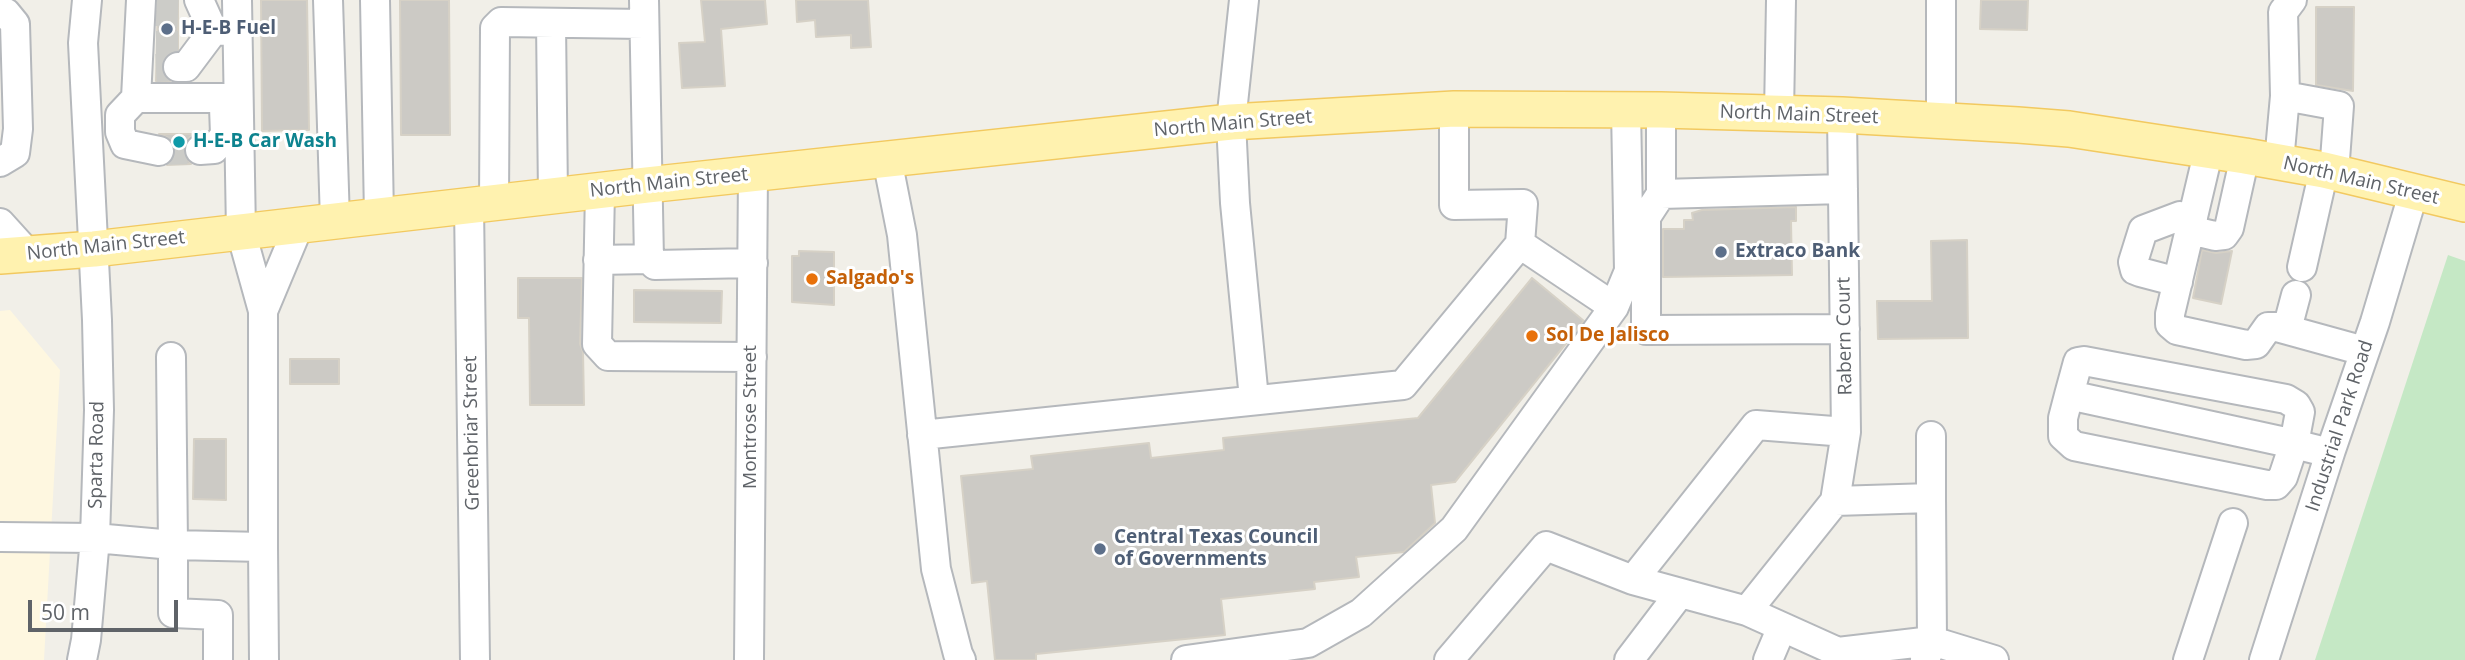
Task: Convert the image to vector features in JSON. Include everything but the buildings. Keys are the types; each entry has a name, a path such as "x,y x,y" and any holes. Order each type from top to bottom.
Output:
{"main road":[{"name":"North Main Street","path":"14,255 94,249 600,190 1231,122 1454,109 1626,109 1842,115 2068,130 2209,149 2279,162 2465,204"}],"street":[{"name":"Sparta Road","path":"82,660 95,538 99,410 83,43 87,0"},
{"path":"159,151 125,144 120,132 120,115 136,98 174,33 237,0"},
{"path":"328,0 335,221"},
{"path":"375,0 379,216"},
{"path":"1244,0 1231,122 1235,203 1254,399"},
{"path":"1779,114 1781,0"},
{"path":"1941,0 1941,121"},
{"path":"2279,162 2285,96 2283,12 2292,0"},
{"path":"0,10 15,24 18,129 15,153 0,162"},
{"path":"644,12 649,259 655,265 753,263"},
{"name":"Greenbriar Street","path":"475,660 481,204 495,28 501,22 551,23 644,12"},
{"path":"551,23 553,196"},
{"path":"174,33 231,98 241,232 262,311 264,660"},
{"path":"2285,96 2339,106 2329,172 2302,267"},
{"path":"136,98 231,98"},
{"path":"200,150 214,149 225,135 231,98"},
{"path":"922,435 1403,385 1520,244 1524,204 1454,205 1454,109"},
{"path":"1186,660 1308,643 1361,613 1454,529 1614,307 1629,271 1626,109"},
{"path":"1661,110 1661,194 1646,217 1646,330 1845,330"},
{"name":"Rabern Court","path":"1835,501 1846,432 1842,115"},
{"path":"2209,149 2170,314 2171,324 2177,330 2246,345 2256,344 2268,327 2364,351"},
{"path":"2178,282 2135,270 2133,262 2143,230 2180,216 2215,236 2224,235 2229,228 2245,156"},
{"path":"887,159 902,234 936,569 961,660"},
{"name":"Montrose Street","path":"749,660 753,173"},
{"path":"1661,194 1843,189"},
{"path":"600,190 597,344 608,356 752,356"},
{"name":"Industrial Park Road","path":"2264,660 2414,191"},
{"path":"0,223 14,255"},
{"path":"262,311 299,225"},
{"path":"1520,244 1614,307"},
{"path":"598,260 649,259"},
{"path":"2287,330 2295,295"},
{"path":"171,357 173,613 218,615 218,660"},
{"path":"2084,360 2286,399 2300,412 2294,444 2283,477 2277,485 2267,485 2074,446 2063,436 2063,418 2069,395 2078,362 2084,360"},
{"path":"2069,395 2330,453"},
{"path":"1633,580 1756,425 1846,432"},
{"path":"1929,651 1931,436"},
{"path":"1747,611 1835,501 1931,498"},
{"path":"2188,660 2233,523"},
{"path":"0,537 95,538 173,545 262,547"},
{"path":"1449,660 1546,546 1633,580 1747,611 1838,652 1929,651 1994,660"},
{"path":"1629,660 1680,593"},
{"path":"1768,660 1782,627"}],"shaded area":[{"path":"10,310 60,370 44,660 0,660 0,311"}],"green space":[{"path":"2448,255 2465,261 2465,660 2315,660"}],"tunnel":[{"path":"156,12 178,13"},
{"path":"156,45 178,45"},
{"path":"156,68 178,67"},
{"path":"159,151 200,150"}],"place":[{"name":"H-E-B Fuel","path":"167,29"},
{"name":"H-E-B Car Wash","path":"179,142"},
{"name":"Extraco Bank","path":"1721,252"},
{"name":"Salgado's","path":"812,279"},
{"name":"Sol De Jalisco","path":"1532,336"},
{"name":"Central Texas Council of Governments","path":"1100,549"}]}
